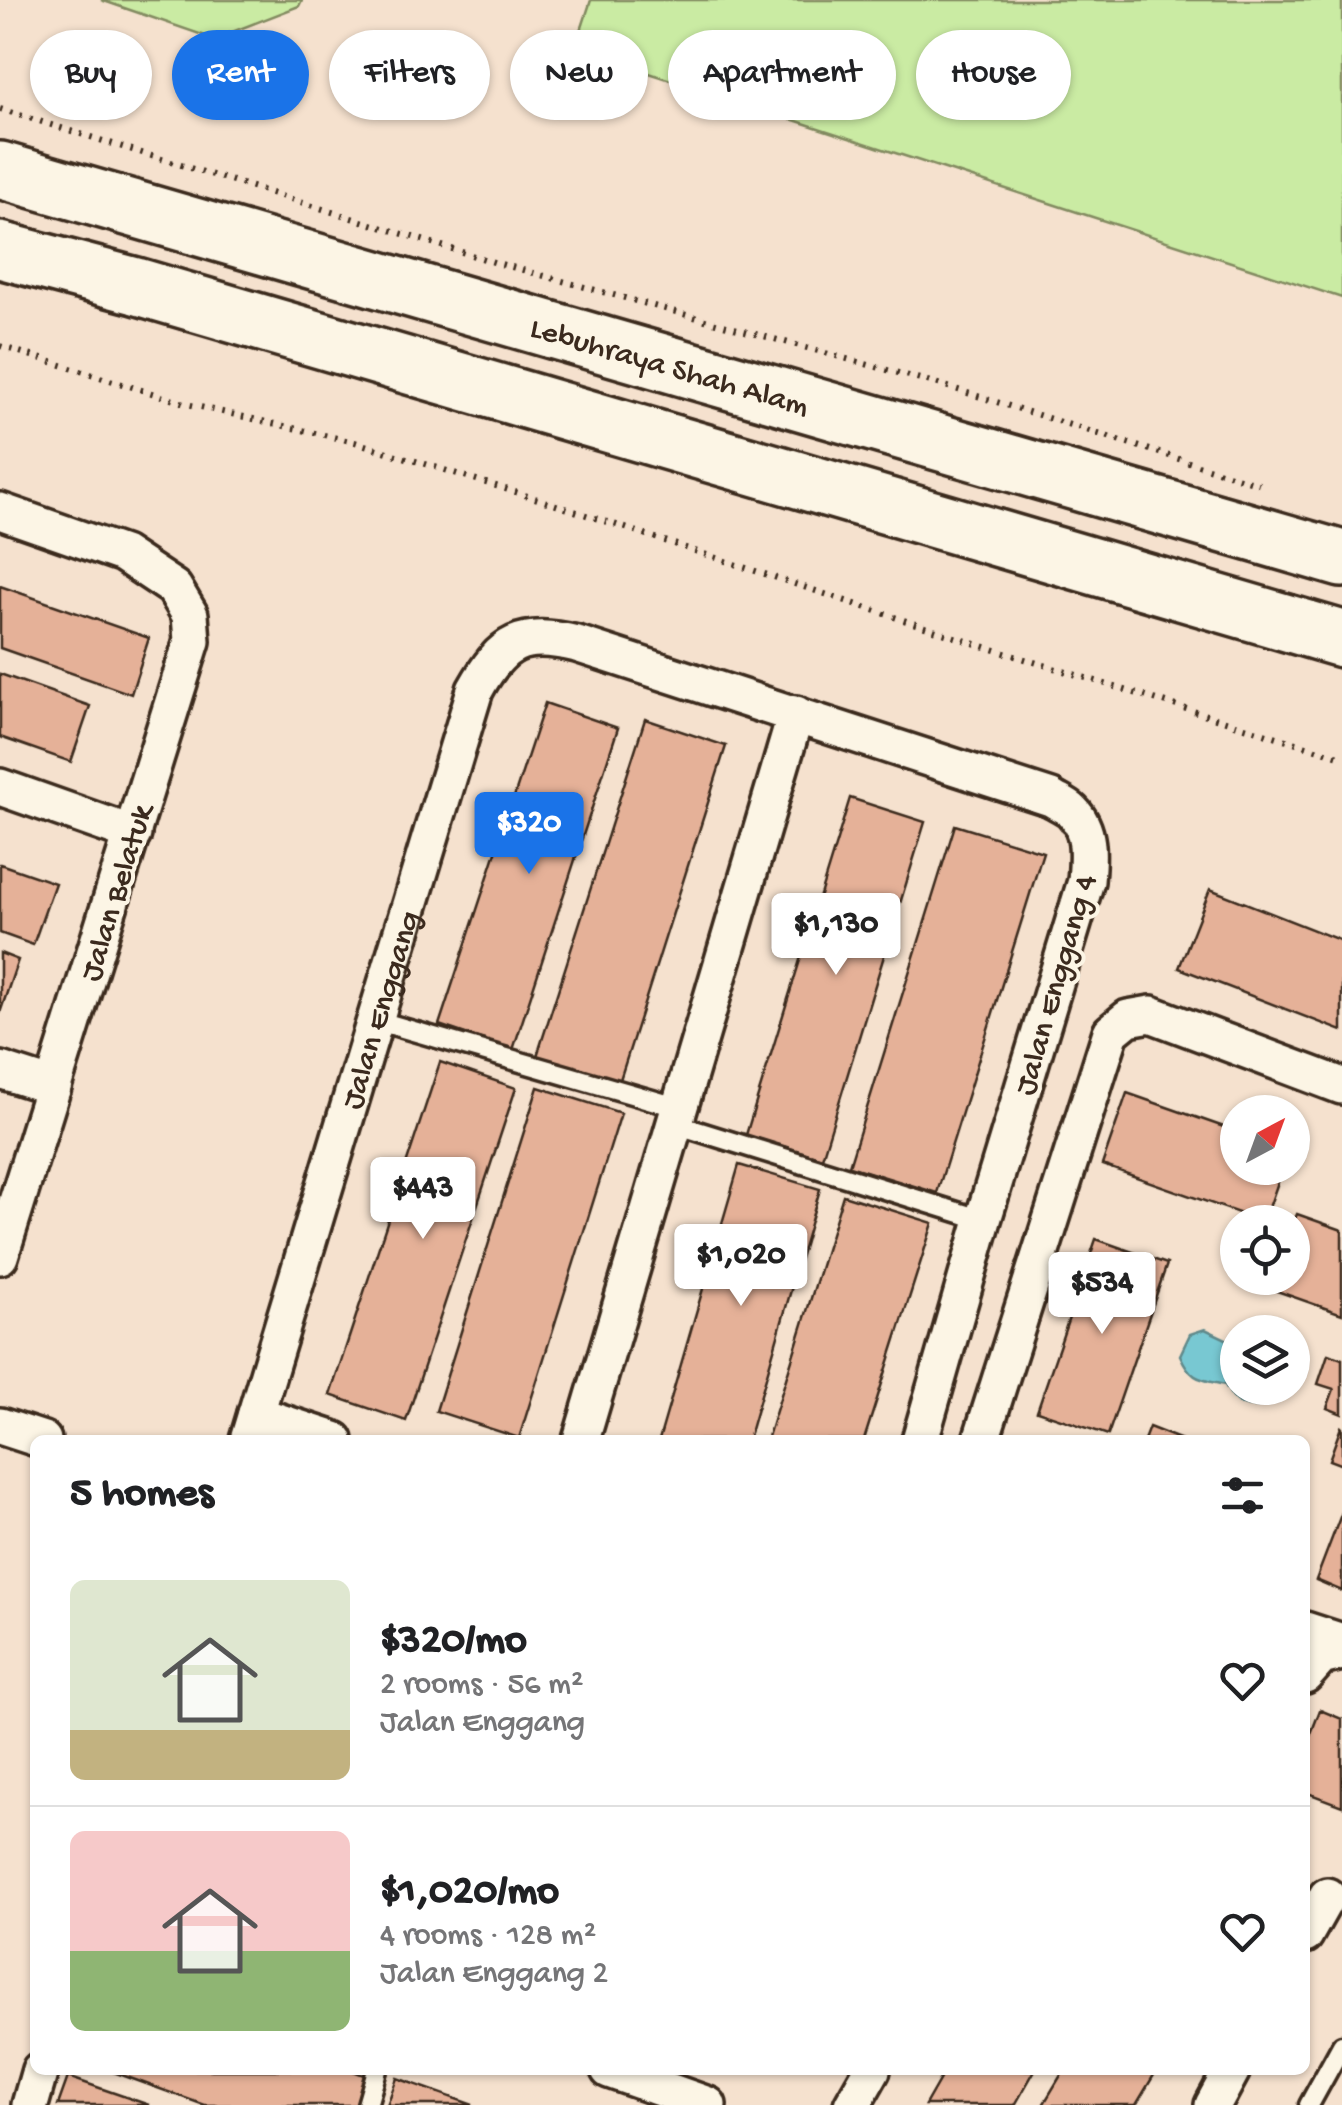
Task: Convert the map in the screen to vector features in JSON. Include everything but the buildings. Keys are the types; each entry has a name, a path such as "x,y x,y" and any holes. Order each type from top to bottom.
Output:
{"highway":[{"name":"Lebuhraya Shah Alam","path":"0,170 1342,560"},
{"path":"0,250 136,286 1342,639"}],"street":[{"name":"Jalan Belatuk","path":"0,511 123,554 174,588 190,614 192,641 0,1256"},
{"name":"Jalan Enggang","path":"252,1427 474,690 486,670 503,650 527,638 550,638 796,714"},
{"path":"582,1435 796,714"},
{"name":"Jalan Enggang 4","path":"796,714 1051,798 1072,811 1084,831 1088,856 1086,882 921,1435"},
{"path":"0,787 133,834"},
{"path":"983,1435 1111,1032 1128,1018 1151,1014 1342,1086"},
{"path":"0,1070 53,1087"},
{"path":"0,1426 30,1436"},
{"path":"252,1427 303,1435"},
{"path":"1310,1632 1342,1642"},
{"path":"1310,1669 1321,1657 1342,1652"},
{"path":"1310,1925 1325,1895"},
{"path":"30,2105 39,2075"},
{"path":"624,2075 708,2105"},
{"path":"852,2105 869,2075"},
{"path":"1212,2105 1229,2075"}],"lane":[{"path":"375,1020 677,1116 983,1220"},
{"path":"1309,2105 1342,2046"},
{"path":"366,2105 376,2075"}],"path":[{"path":"0,108 497,263 942,385 1273,489"},
{"path":"0,346 187,404 355,442 976,644 1342,757"}],"green space":[{"path":"101,0 302,0 299,6 237,30 188,30"},
{"path":"591,0 1342,0 1342,298 794,120 896,120 896,30 668,30 668,79 648,73 648,30 581,30"}],"water":[{"path":"1205,1329 1220,1336 1220,1384 1192,1374 1184,1363 1180,1355 1190,1334"}]}
